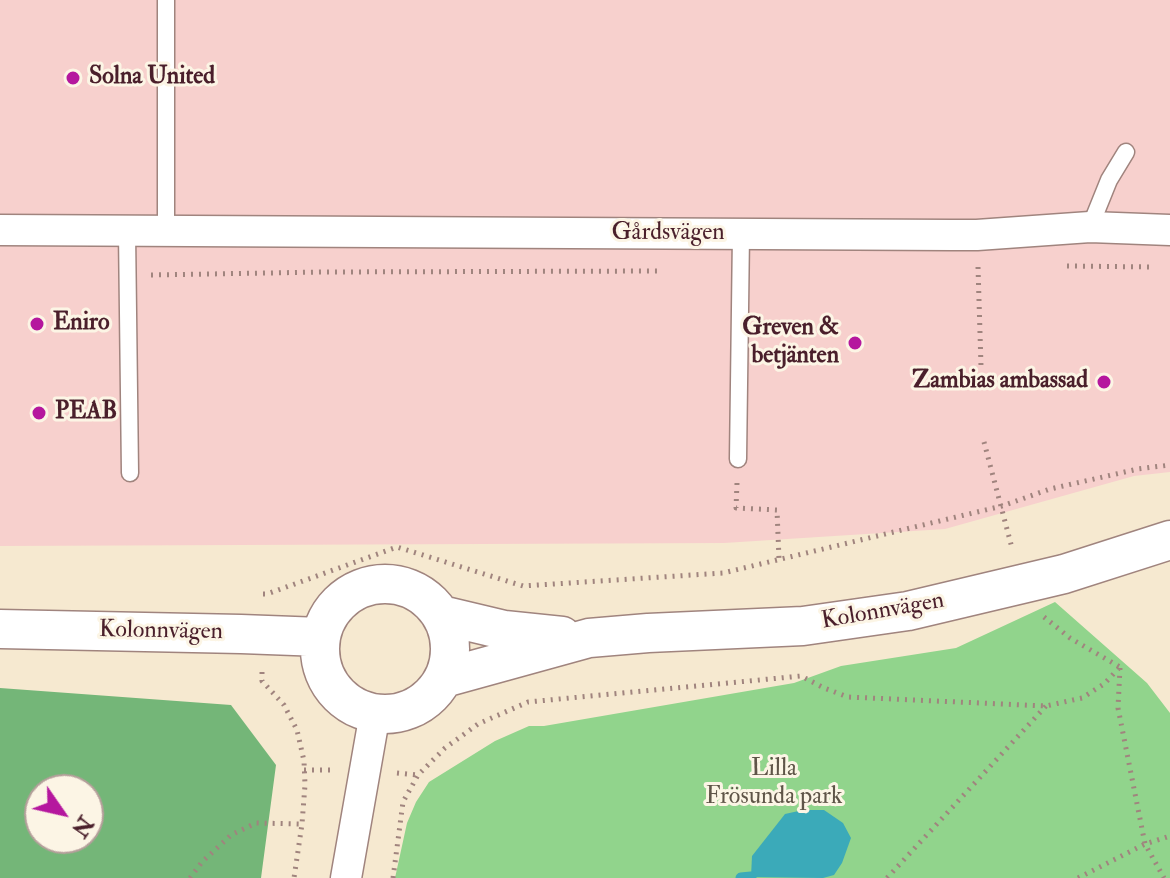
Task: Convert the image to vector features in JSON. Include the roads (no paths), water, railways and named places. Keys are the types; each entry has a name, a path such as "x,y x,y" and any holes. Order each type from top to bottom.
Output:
{"street":[{"name":"Gårdsvägen","path":"0,230 977,235 1090,227 1170,230"},
{"name":"Kolonnvägen","path":"441,615 504,630 589,638 803,626 908,611 1064,574 1170,540"},
{"path":"384,584 406,587 426,598 441,615 449,635 450,657 444,678 432,695 415,707 395,713 375,713 355,707 338,694 327,678 321,658 321,637 329,616 343,599 362,588 384,584"},
{"name":"Kolonnvägen","path":"0,629 321,637"},
{"name":"Kolonnvägen","path":"444,678 589,638"},
{"path":"346,878 375,713"}],"lane":[{"path":"166,0 166,232"},
{"path":"1090,227 1109,180 1126,152"},
{"path":"127,232 130,473"},
{"path":"738,459 741,234"}],"water":[{"path":"824,810 843,823 851,838 834,875 823,878 751,877 752,856 785,814"}],"waterway":[{"path":"741,878 751,877"}],"place":[{"name":"Solna United","path":"73,78"},
{"name":"Eniro","path":"37,324"},
{"name":"Greven & betjänten","path":"855,343"},
{"name":"Zambias ambassad","path":"1104,382"},
{"name":"PEAB","path":"39,413"}],"park label":[{"name":"Lilla Frösunda park","path":"774,784"}]}
